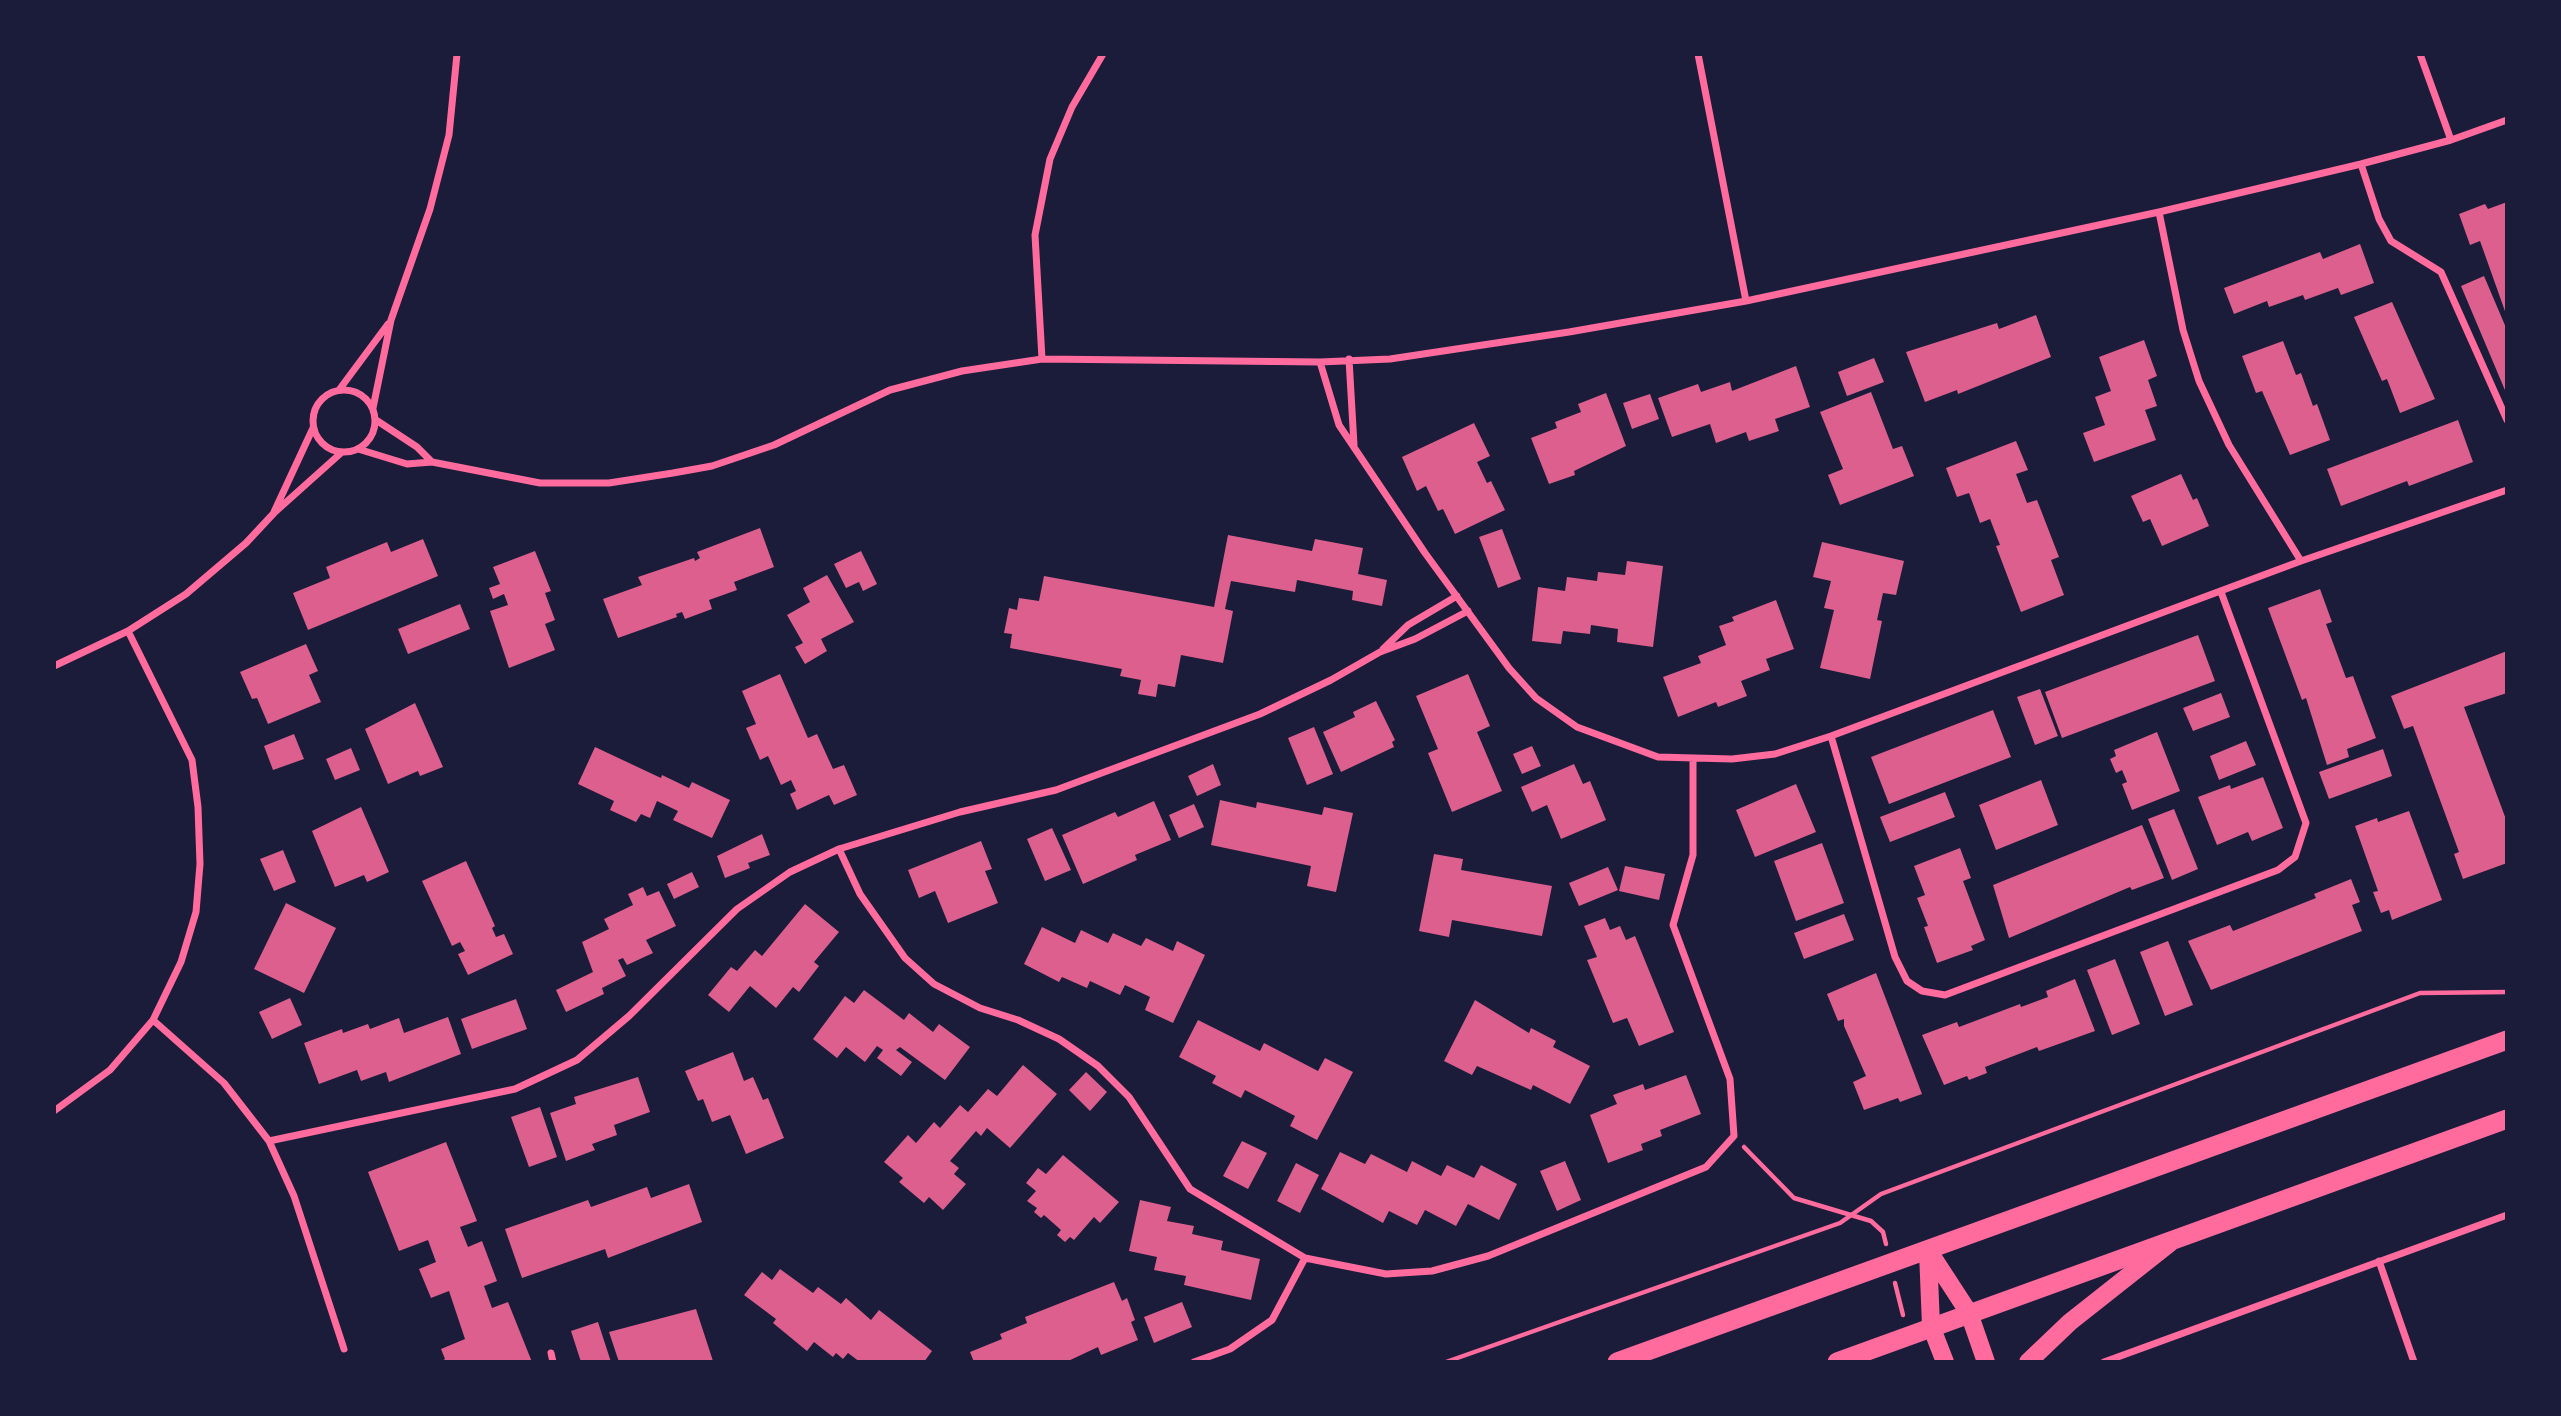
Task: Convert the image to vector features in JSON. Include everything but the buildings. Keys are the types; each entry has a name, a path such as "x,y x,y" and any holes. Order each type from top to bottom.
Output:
{"highway":[{"path":"1617,1362 2507,1040"},
{"path":"1837,1362 1881,1354 1910,1334 1931,1326 2507,1119"}],"main road":[{"path":"2028,1362 2070,1322 2181,1235"},
{"path":"1928,1250 1969,1313 1986,1362"},
{"path":"1928,1250 1931,1326 1945,1362"}],"street":[{"path":"54,666 128,631 186,594 246,543 274,513 341,453 358,449 371,438 376,420 373,408 391,320 430,209 449,135 457,54"},
{"path":"1042,359 1035,235 1050,159 1072,107 1103,54"},
{"path":"1698,54 1746,301"},
{"path":"2420,54 2451,140"},
{"path":"358,449 407,464 432,463 540,483 609,483 712,467 774,445 890,390 962,371 1042,359 1320,362 1403,357 1746,301 2159,212 2361,164 2451,140 2507,120"},
{"path":"2361,164 2379,219 2391,241 2441,272 2507,419"},
{"path":"2159,212 2183,330 2199,381 2229,445 2301,561"},
{"path":"274,513 313,428 313,418 321,400 339,390 391,320"},
{"path":"1349,359 1354,445"},
{"path":"1320,362 1339,425 1424,553 1509,668 1536,698 1577,727 1658,757 1693,760 1775,754 1831,736 2301,561 2507,490"},
{"path":"339,390 362,395 373,408"},
{"path":"376,420 417,447 432,463"},
{"path":"313,428 324,445 341,453"},
{"path":"1831,736 1895,957 1907,981 1923,991 1945,995 1970,986 2278,870 2295,856 2306,823 2221,592"},
{"path":"1380,652 1408,625 1457,596"},
{"path":"269,1141 515,1089 576,1060 629,1016 737,909 790,872 839,849 960,812 1056,790 1261,714 1331,680 1380,652 1415,639 1468,611"},
{"path":"54,1111 110,1070 153,1020 181,962 196,912 200,864 198,807 192,760 128,631"},
{"path":"839,849 860,894 905,958 934,984 980,1009 1018,1020 1059,1039 1098,1066 1129,1097 1190,1189 1305,1258 1386,1274 1432,1271 1488,1256 1706,1167 1734,1136 1730,1079 1673,925 1693,855 1693,760"},
{"path":"153,1020 224,1083 269,1141 294,1196 344,1349"},
{"path":"2104,1362 2507,1215"},
{"path":"1194,1362 1230,1349 1272,1320 1305,1258"},
{"path":"2379,1261 2414,1362"}],"path":[{"path":"1446,1362 1853,1217 1881,1194 2420,993 2507,992"},
{"path":"1734,1136 1794,1199 1871,1221 1883,1232 1910,1334"}]}
